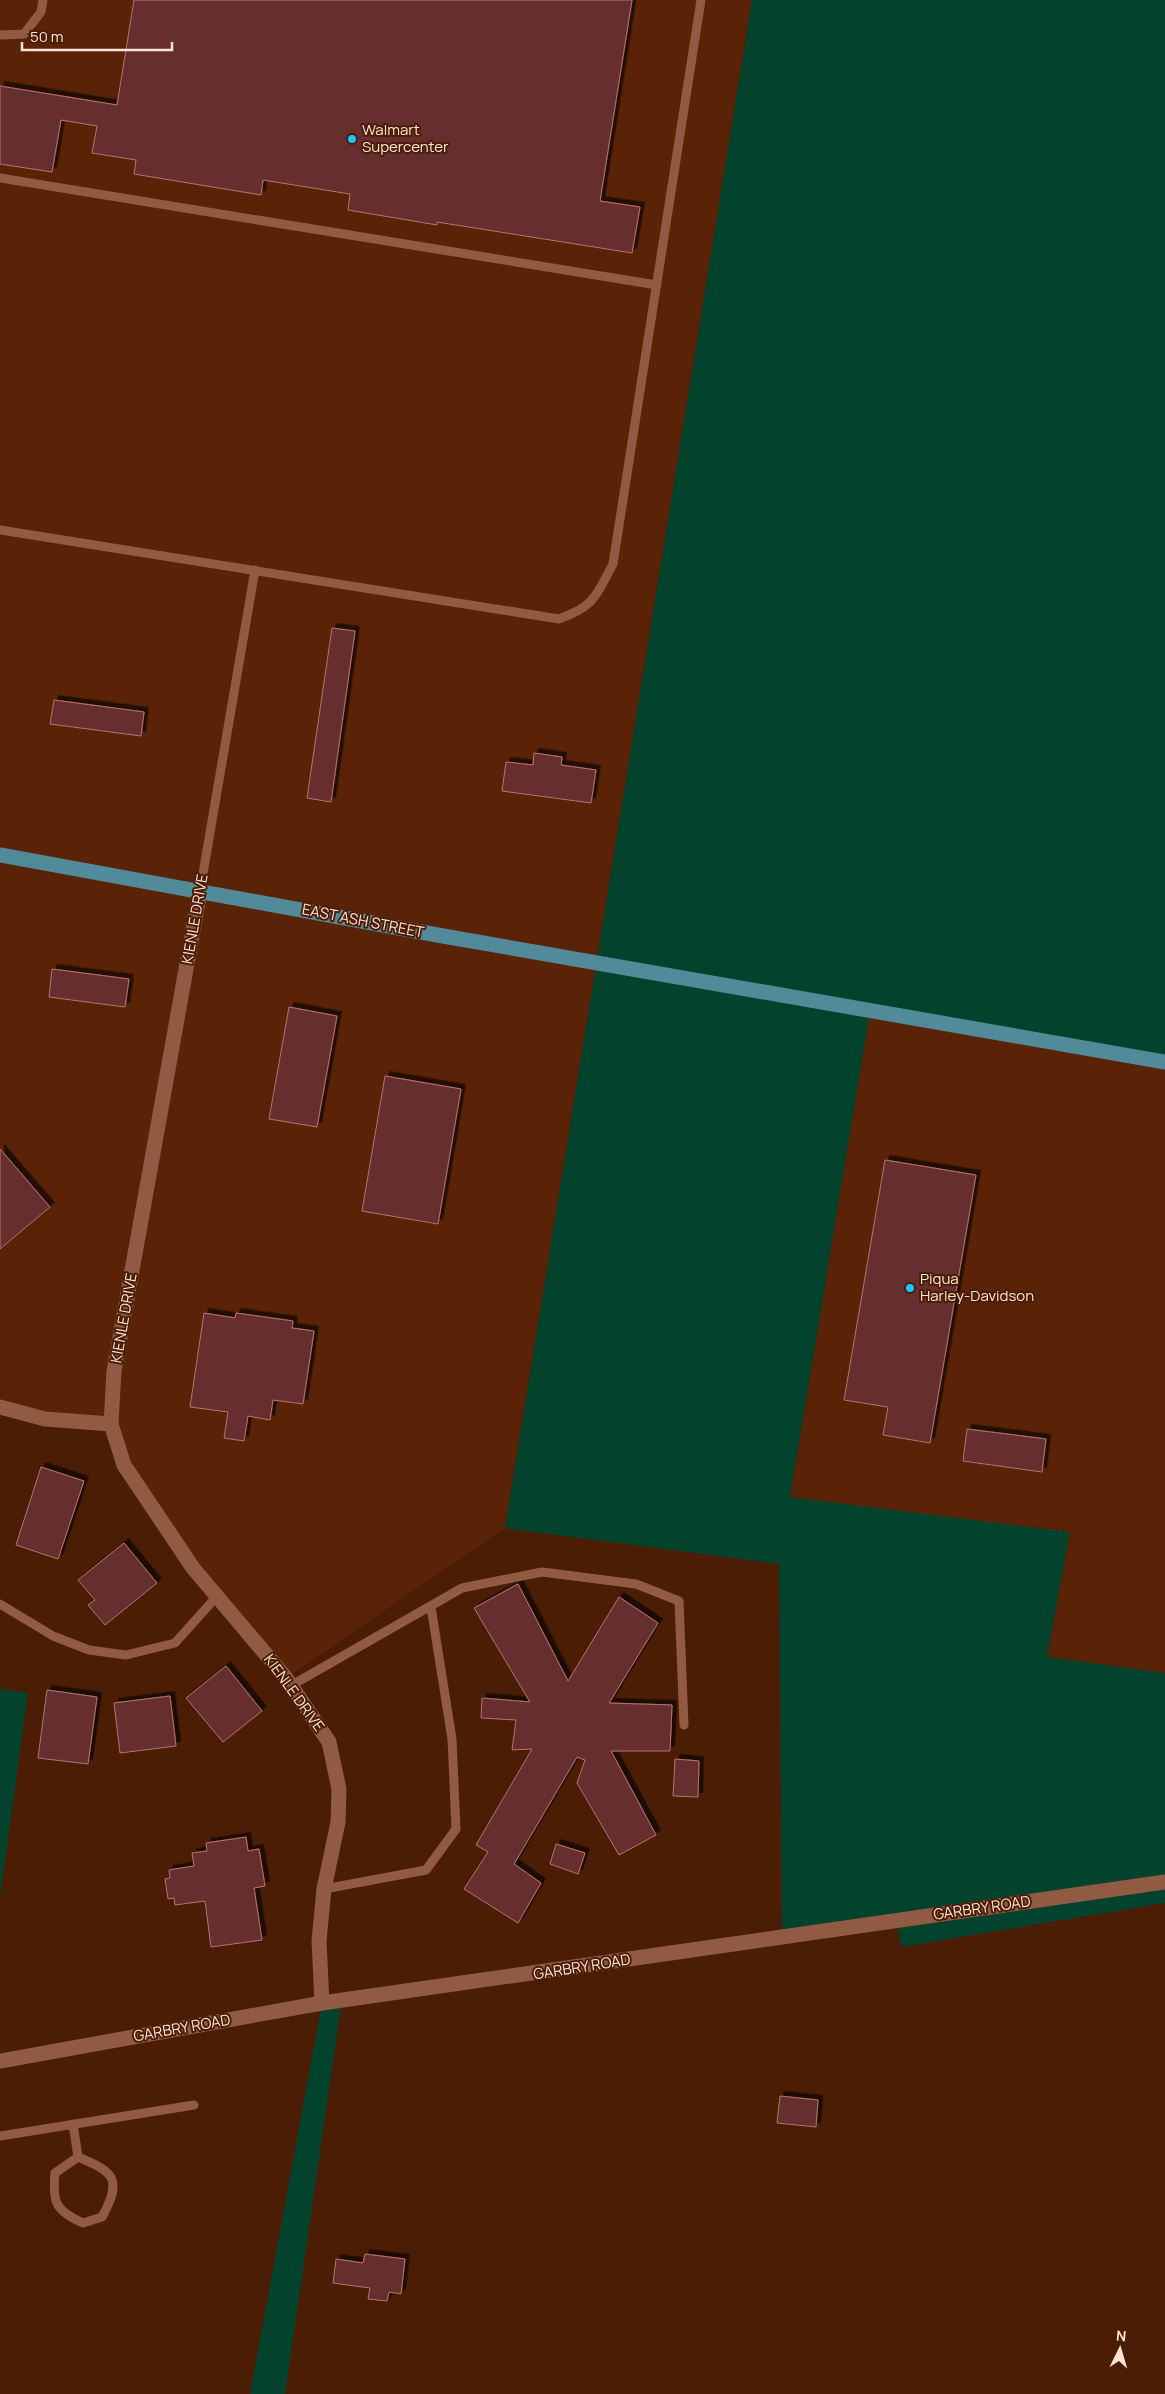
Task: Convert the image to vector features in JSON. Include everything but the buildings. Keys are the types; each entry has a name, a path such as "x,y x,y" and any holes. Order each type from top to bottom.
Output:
{"main road":[{"name":"EAST ASH STREET","path":"0,854 727,986 1165,1062"}],"street":[{"name":"KIENLE DRIVE","path":"200,890 114,1371 112,1424 124,1464 193,1568 218,1595 292,1685 328,1742 339,1789 338,1822 324,1889 319,1941 322,2003"},
{"path":"0,1407 45,1419 112,1424"},
{"name":"GARBRY ROAD","path":"0,2060 322,2003 1165,1882"}],"lane":[{"path":"0,35 24,34 41,12 43,0"},
{"path":"0,530 559,619 581,611 597,596 613,564 701,0"},
{"path":"0,178 657,285"},
{"name":"KIENLE DRIVE","path":"200,890 255,570"},
{"path":"292,1685 462,1588 542,1572 636,1584 680,1601 684,1725"},
{"path":"0,1604 62,1640 89,1650 126,1655 175,1643 218,1595"},
{"path":"324,1889 426,1870 456,1829 452,1739 431,1607"},
{"path":"0,2136 194,2105"},
{"path":"73,2124 78,2157"},
{"path":"78,2157 105,2169 114,2183 111,2201 102,2216 83,2223 64,2215 53,2193 56,2173 78,2157"}],"shaded area":[{"path":"0,0 752,0 505,1528 286,1678 147,1500 111,1424 0,1407"},
{"path":"870,1011 1165,1062 1165,1673 1047,1657 1070,1532 790,1498"}],"green space":[{"path":"752,0 1165,0 1165,1062 870,1011 790,1497 1070,1532 1047,1657 1165,1673 1165,1903 901,1947 897,1921 782,1937 779,1564 505,1528"},
{"path":"0,1689 28,1693 0,1898"},
{"path":"342,2000 285,2394 250,2394 322,2003"}],"place":[{"name":"Walmart Supercenter","path":"352,139"},
{"name":"Piqua Harley-Davidson","path":"910,1288"}]}
